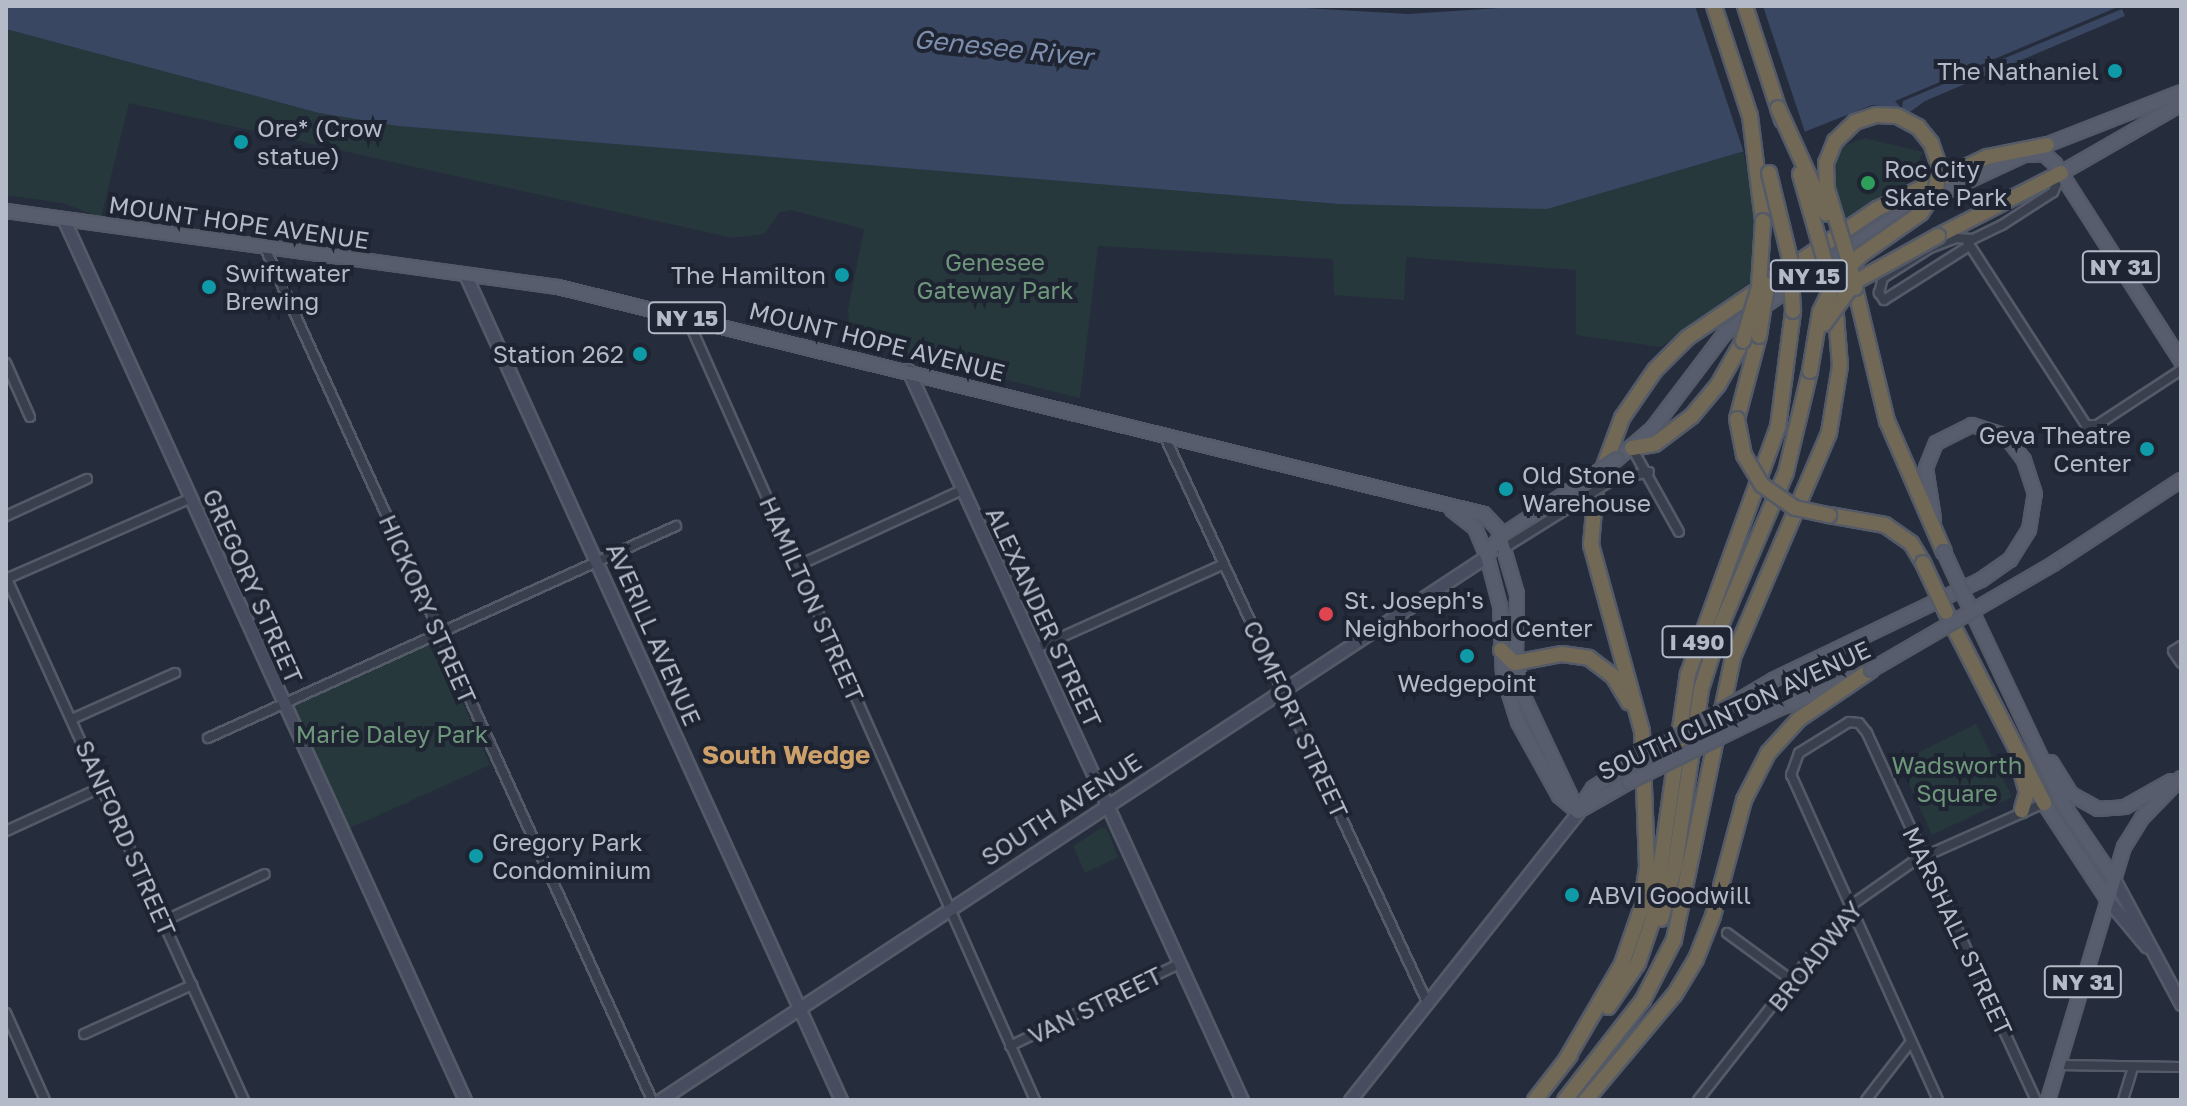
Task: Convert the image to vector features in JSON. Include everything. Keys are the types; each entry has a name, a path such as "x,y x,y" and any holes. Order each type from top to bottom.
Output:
{"highway":[{"name":"I 490","path":"1535,1100 1628,980 1656,910 1688,674 1778,427 1793,311 1787,241 1714,6"},
{"name":"I 490","path":"1565,1100 1643,1000 1677,932 1716,721 1733,657 1829,433 1840,366 1832,286 1745,6"},
{"path":"1778,108 1855,288"},
{"path":"1810,371 1820,312 1835,282 1847,269 1851,264 1861,255 1921,213 1936,190 1939,166 1931,143 1918,127 1897,116 1876,115 1855,122 1835,141 1826,163 1828,194 1847,255 1850,266 1884,411 1944,552"},
{"path":"1750,116 1763,221 1767,288 1759,336 1737,419 1744,455 1762,485 1795,508 1885,525 1911,543 2044,803"},
{"path":"1566,1060 1613,982 1641,909 1648,846 1645,761 1639,713 1591,545 1600,473 1633,399 1693,334 1893,199 1997,154 2047,145"},
{"path":"1628,980 1667,904 1701,689 1722,623 1786,472 1826,319 1847,289 1938,236 2061,173"},
{"path":"1632,448 1655,444 1692,416 1718,385 1743,341 1759,287 1763,221"},
{"path":"1501,650 1506,660 1516,663 1567,653 1602,665 1626,696 1645,761"},
{"path":"1586,1100 1675,994 1696,959 1713,916 1744,800 1768,753 1799,719 1871,670"},
{"path":"1989,697 2026,787 2022,810"}],"main road":[{"name":"SOUTH AVENUE","path":"1487,556 1632,448 1661,419 1716,341 1737,323 1903,212 2047,145 2181,92"},
{"path":"2026,156 2047,156 2061,173 2181,104"},
{"name":"NY 31","path":"2061,173 2181,361"},
{"name":"MOUNT HOPE AVENUE","path":"6,211 558,287 908,370 1484,514 1502,543"},
{"path":"1578,812 1593,788 1625,767 1773,680 1981,580 2014,555 2032,524 2033,483 2017,449 1992,428 1958,428 1929,454 1926,481 1944,552 1967,602 2064,806 2114,879"},
{"name":"SOUTH CLINTON AVENUE","path":"1578,812 1629,782 1778,709 1871,670 2053,564 2181,480"},
{"name":"MOUNT HOPE AVENUE","path":"1447,507 1475,528 1487,556"},
{"path":"1502,543 1517,600 1516,663 1531,718 1578,812"},
{"name":"NY 15","path":"1487,556 1500,606 1501,650 1508,694 1529,746 1559,796 1578,812"},
{"path":"1985,639 2060,779 2080,801 2098,809 2117,809 2181,777"},
{"name":"NY 31","path":"2048,1100 2107,899 2131,833 2181,777"},
{"path":"2044,803 2107,899"}],"street":[{"path":"2061,173 2053,192 1968,243 1884,300 1879,293 1879,281 1924,251 1953,239 1968,243 2089,426 2181,370"},
{"name":"GREGORY STREET","path":"64,220 465,1100"},
{"name":"HICKORY STREET","path":"265,248 652,1100"},
{"name":"AVERILL AVENUE","path":"465,274 841,1100"},
{"name":"HAMILTON STREET","path":"687,318 1035,1100"},
{"path":"6,363 30,417"},
{"name":"ALEXANDER STREET","path":"908,370 1242,1100"},
{"name":"COMFORT STREET","path":"1164,434 1428,1004"},
{"path":"1632,448 1649,472 1679,532"},
{"name":"SOUTH AVENUE","path":"1502,543 1610,481 1649,472"},
{"path":"6,516 87,479"},
{"path":"797,566 962,490"},
{"path":"6,578 189,499"},
{"path":"208,738 676,526"},
{"name":"SOUTH AVENUE","path":"660,1100 1487,556"},
{"path":"1035,649 1224,564"},
{"name":"SANFORD STREET","path":"6,578 244,1100"},
{"path":"2181,646 2173,651 2181,663"},
{"path":"72,719 175,673"},
{"name":"MARSHALL STREET","path":"1850,906 1790,769 1804,749 1856,722 1867,733 2036,1100"},
{"path":"6,831 102,787"},
{"name":"BROADWAY","path":"1698,1100 1794,982 1850,906 1924,856 2022,810 2044,803"},
{"name":"SOUTH CLINTON AVENUE","path":"1350,1100 1578,812"},
{"path":"164,921 265,874"},
{"path":"2114,879 2181,1004"},
{"path":"2107,899 2155,956"},
{"path":"1850,906 1938,1100"},
{"path":"1727,933 1794,982"},
{"name":"VAN STREET","path":"1010,1046 1179,964"},
{"path":"84,1034 192,985"},
{"path":"6,1013 45,1100"},
{"path":"1866,1100 1910,1043"},
{"path":"2059,1065 2181,1067"},
{"path":"2123,1100 2133,1067"}],"green space":[{"name":"Genesee Gateway Park","path":"6,29 319,113 398,126 1338,204 1547,208 1743,152 1755,202 1755,279 1661,347 1576,335 1576,270 1406,257 1404,300 1334,295 1333,259 1098,246 1080,398 851,342 848,310 864,229 791,210 780,212 764,234 733,238 129,103 101,217 62,203 6,195"},
{"name":"Roc City Skate Park","path":"1864,138 1923,152 1909,181 1844,224 1831,186 1833,165 1842,147"},
{"name":"Marie Daley Park","path":"435,640 490,765 348,829 294,704"},
{"name":"Wadsworth Square","path":"1976,724 2012,797 1932,835 1899,762"},
{"path":"1101,828 1107,829 1118,857 1085,873 1073,846"}],"water":[{"name":"Genesee River","path":"6,6 1270,6 1408,14 1531,6 2120,6 1895,101 1902,109 1903,101 2122,9 2125,16 1925,101 1895,123 1888,124 1879,106 1872,105 1789,138 1547,209 1338,204 398,126 319,113 6,29"}],"pier":[{"path":"1695,6 1763,6 1806,135 1745,156"}],"place":[{"name":"The Nathaniel","path":"2115,71"},
{"name":"Ore* (Crow statue)","path":"241,142"},
{"name":"Roc City Skate Park","path":"1868,183"},
{"name":"The Hamilton","path":"842,275"},
{"name":"Swiftwater Brewing","path":"209,287"},
{"name":"Station 262","path":"640,354"},
{"name":"Geva Theatre Center","path":"2147,449"},
{"name":"Old Stone Warehouse","path":"1506,489"},
{"name":"St. Joseph's Neighborhood Center","path":"1326,614"},
{"name":"Wedgepoint","path":"1467,656"},
{"name":"Gregory Park Condominium","path":"476,856"},
{"name":"ABVI Goodwill","path":"1572,895"}],"district":[{"name":"South Wedge","path":"786,755"}]}
